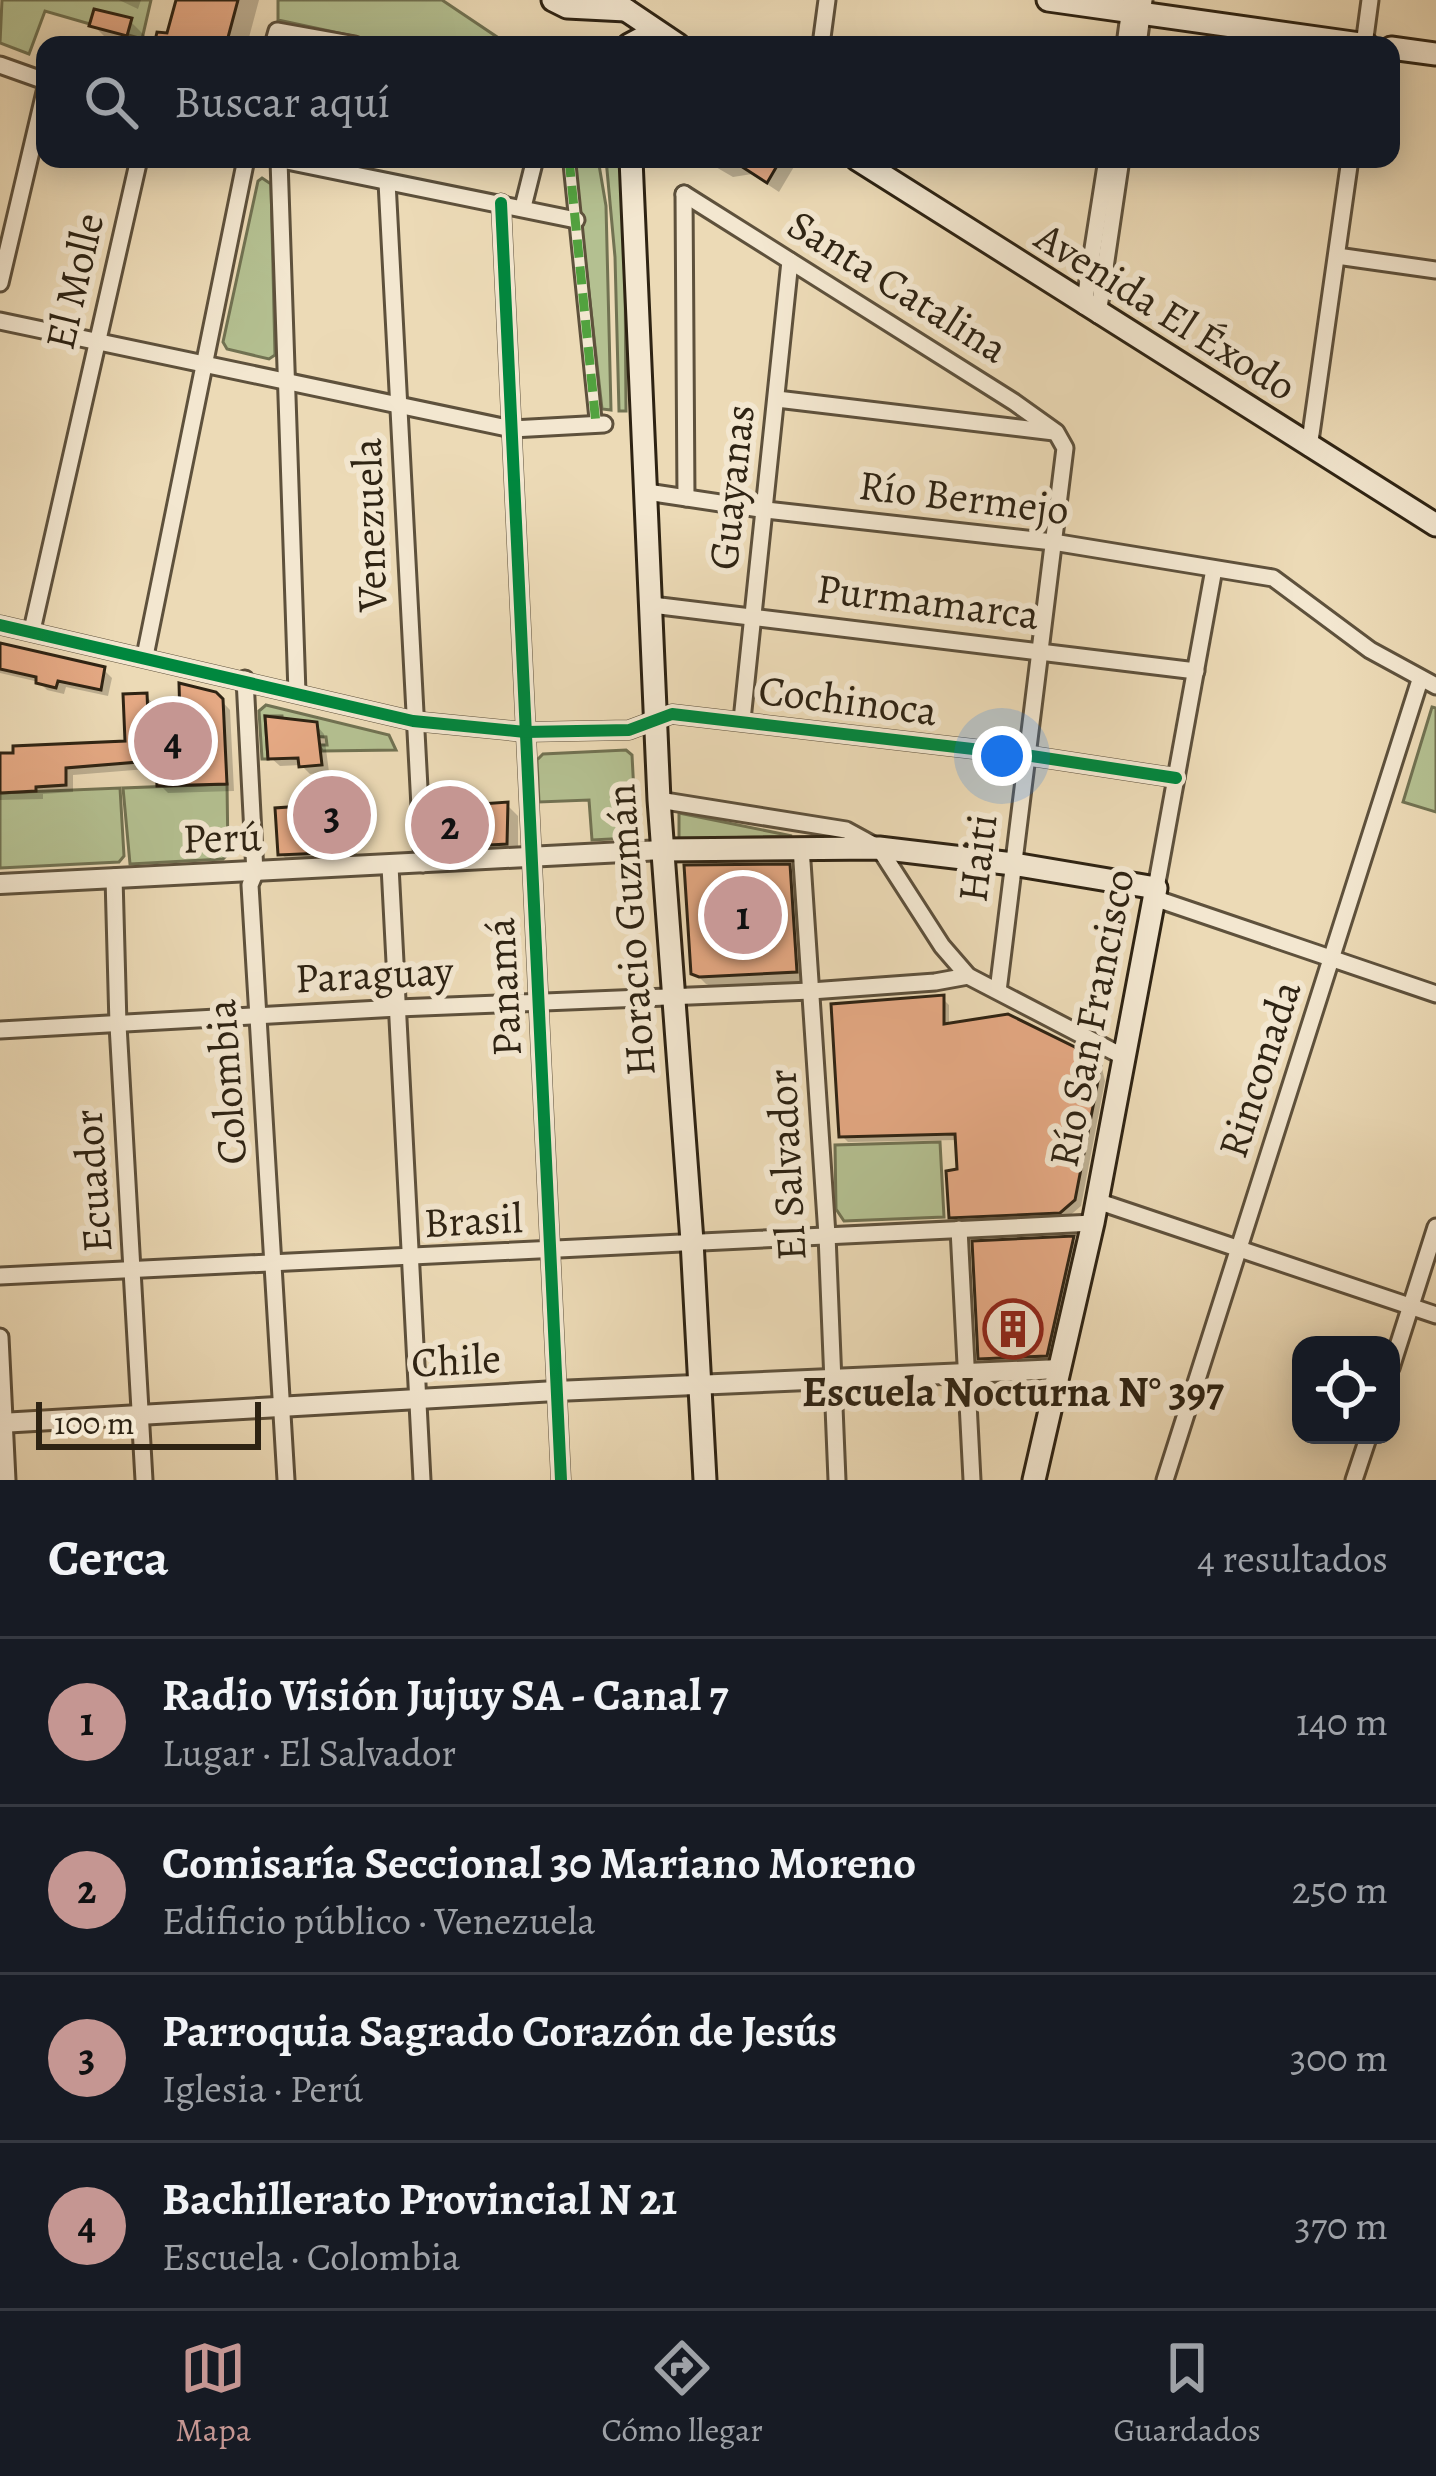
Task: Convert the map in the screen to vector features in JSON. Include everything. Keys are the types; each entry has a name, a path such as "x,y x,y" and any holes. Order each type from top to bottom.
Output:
{"main road":[{"path":"553,0 567,7 626,5 666,36"},
{"path":"1048,0 1137,6 1312,36"},
{"path":"626,5 628,36"},
{"path":"1400,49 1436,54"},
{"name":"Horacio Guzmán","path":"631,168 659,800 705,1480"},
{"name":"Avenida El Éxodo","path":"871,168 1436,525"},
{"path":"662,850 879,848 1013,864 1155,893"},
{"name":"Río San Francisco","path":"1034,1480 1095,1212 1155,893"}],"street":[{"path":"822,36 827,0"},
{"path":"1366,36 1370,0"},
{"path":"1128,36 1137,6"},
{"path":"1137,6 1138,36"},
{"path":"0,65 36,78"},
{"path":"0,283 36,130"},
{"name":"El Molle","path":"32,630 137,168"},
{"path":"145,656 244,168"},
{"path":"278,168 297,692"},
{"path":"333,168 576,220"},
{"path":"523,207 533,168"},
{"path":"0,321 512,429 600,424 569,168"},
{"path":"1091,310 1106,168"},
{"path":"1091,310 1119,168"},
{"path":"1309,448 1348,168"},
{"name":"Venezuela","path":"387,182 423,864"},
{"name":"Santa Catalina","path":"686,498 684,194 1055,432 1065,448"},
{"name":"Panamá","path":"501,203 560,1480"},
{"path":"1337,256 1436,270"},
{"name":"Guayanas","path":"742,720 790,261"},
{"path":"777,399 1055,432"},
{"name":"Haiti","path":"998,991 1065,448"},
{"name":"Río Bermejo","path":"646,492 1054,542 1273,578 1370,650 1428,683"},
{"name":"Río San Francisco","path":"1155,893 1214,569"},
{"name":"Purmamarca","path":"652,605 1196,671"},
{"name":"Cochinoca","path":"0,625 413,722 526,732 629,730 672,714 1025,755 1176,778"},
{"name":"Colombia","path":"245,679 255,872 250,885 286,1480"},
{"name":"Rinconada","path":"1165,1480 1332,961 1428,683"},
{"path":"659,800 846,830 879,848 942,946 968,976 1122,1056"},
{"name":"El Salvador","path":"801,847 827,1235 837,1480"},
{"name":"Perú","path":"0,884 662,850"},
{"path":"389,866 422,1480"},
{"name":"Ecuador","path":"113,877 144,1480"},
{"path":"1155,893 1332,961 1436,994"},
{"name":"Paraguay","path":"0,1030 812,991 968,976"},
{"path":"1095,1212 1238,1249 1436,1315"},
{"name":"Brasil","path":"0,1276 959,1229 1095,1212"},
{"path":"1400,1340 1436,1226"},
{"path":"959,1229 972,1480"},
{"path":"0,1337 7,1480"},
{"name":"Chile","path":"2,1422 556,1391 1060,1370"},
{"path":"1354,1480 1366,1444"}],"green space":[{"path":"2,0 151,0 143,36 45,11 29,54 0,43"},
{"path":"278,0 442,0 496,36 353,36 278,20"},
{"path":"575,168 600,168 606,206 611,410 602,409"},
{"path":"607,168 620,168 626,411 619,411 615,257"},
{"path":"262,178 271,184 275,355 269,359 227,349 223,342"},
{"path":"266,705 389,735 396,750 322,751 319,745 327,745 326,737 284,735 282,716 265,716 268,759 262,759 259,711"},
{"path":"1432,707 1436,708 1436,812 1403,802"},
{"path":"626,750 632,755 636,831 630,838 592,840 589,800 539,802 537,760 543,754"},
{"path":"227,784 228,854 223,859 130,864 123,788"},
{"path":"120,788 124,856 119,862 0,868 0,793"},
{"path":"679,813 792,836 679,839"},
{"path":"940,1142 944,1217 844,1221 836,1209 835,1145"}],"building":[{"path":"176,0 238,0 228,36 156,36 157,32 167,33"},
{"path":"94,9 132,18 127,36 89,26"},
{"path":"744,168 776,168 767,183"},
{"path":"0,643 105,667 101,690 58,681 56,688 36,683 36,677 0,669"},
{"path":"179,683 216,692 223,699 227,784 157,786 156,765 197,763 197,718 180,719"},
{"path":"147,693 150,761 66,768 66,785 0,793 0,753 13,753 13,746 125,741 123,694"},
{"path":"265,716 317,722 322,765 299,767 298,758 268,759"},
{"path":"508,802 507,844 472,846 468,805"},
{"path":"345,803 347,852 278,855 275,808"},
{"path":"790,864 797,972 691,974 684,865"},
{"path":"944,995 944,1024 1008,1014 1097,1058 1101,1065 1075,1200 1060,1213 949,1218 946,1171 957,1169 955,1134 839,1137 831,1004"},
{"path":"1074,1236 1047,1356 978,1359 972,1241"}],"marked path":[{"path":"570,168 596,424"}],"cycle path":[{"path":"501,203 561,1480"},
{"path":"0,625 413,721 525,732 629,730 672,714 1025,755 1176,778"}],"place":[{"name":"Bachillerato Provincial N 21","path":"173,741"},
{"name":"Parroquia Sagrado Corazón de Jesús","path":"332,815"},
{"name":"Comisaría Seccional 30 Mariano Moreno","path":"450,825"},
{"name":"Radio Visión Jujuy SA - Canal 7","path":"743,915"},
{"name":"Escuela Nocturna N° 397","path":"1013,1329"}]}
